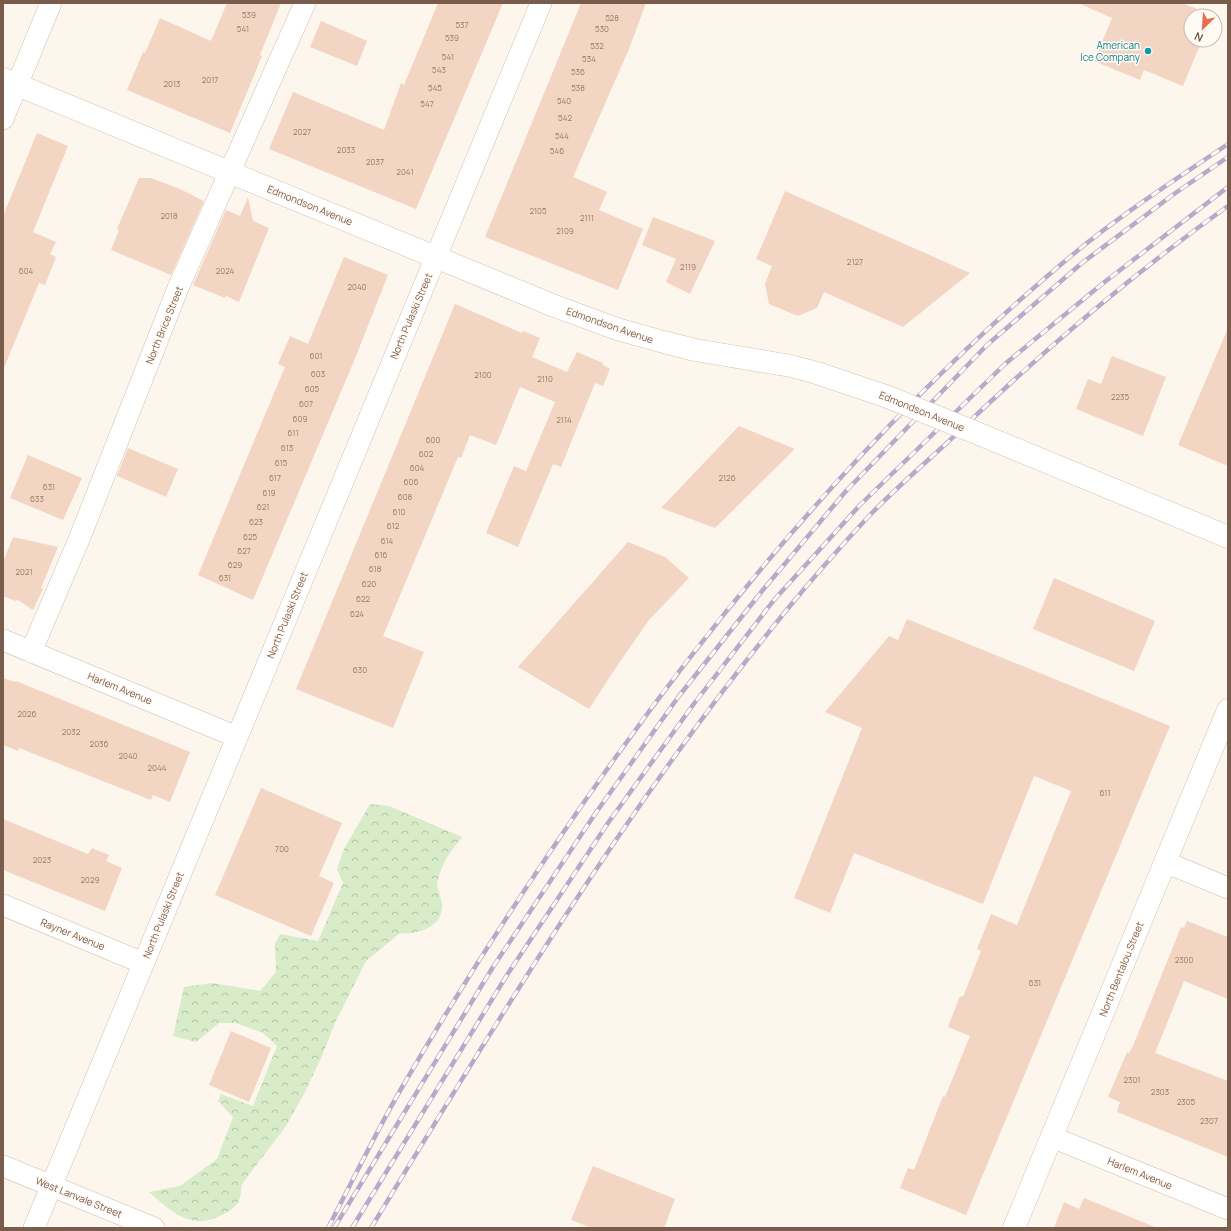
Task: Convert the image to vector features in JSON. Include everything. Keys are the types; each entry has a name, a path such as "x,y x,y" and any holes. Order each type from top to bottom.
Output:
{"main road":[{"name":"Edmondson Avenue","path":"10,82 552,305 617,329 696,350 791,366 817,373 888,397 1228,537"},
{"name":"North Bentalou Street","path":"1014,1228 1228,710"}],"street":[{"path":"3,119 10,82 51,3"},
{"name":"North Brice Street","path":"31,652 80,537 178,288 306,3"},
{"name":"North Pulaski Street","path":"34,1228 435,256 542,3"},
{"name":"Harlem Avenue","path":"3,640 237,737"},
{"path":"1165,862 1228,888"},
{"name":"Rayner Avenue","path":"3,905 143,963"},
{"name":"Harlem Avenue","path":"1052,1137 1228,1210"},
{"name":"West Lanvale Street","path":"3,1166 154,1228"}],"green space":[{"path":"370,804 389,806 462,837 447,857 437,883 442,904 441,914 438,920 427,929 413,933 400,933 366,961 335,1023 306,1090 286,1126 242,1184 238,1203 222,1215 211,1219 201,1221 182,1217 149,1192 180,1186 217,1159 233,1117 218,1101 221,1094 253,1106 277,1046 263,1033 236,1023 219,1023 196,1042 173,1036 184,987 212,983 260,991 276,972 275,944 280,934 318,941 343,883 337,869 344,849"}],"building":[{"path":"227,3 281,3 260,55 262,56 230,133 127,90 143,52 145,53 160,18 211,41"},
{"path":"438,3 503,3 416,209 269,149 293,92 384,130 401,83 404,85"},
{"path":"581,3 646,3 629,49 573,177 607,192 599,210 643,229 618,290 485,237"},
{"name":"American Ice Company","path":"1078,3 1182,3 1194,8 1183,8 1183,48 1199,48 1183,86 1144,70 1140,80 1094,61 1112,18"},
{"path":"321,21 367,41 357,66 310,47"},
{"path":"37,133 68,146 33,232 56,242 50,254 56,257 45,285 39,283 4,368 3,216"},
{"path":"139,178 151,178 180,189 204,201 171,275 111,250 119,230 117,229"},
{"path":"785,191 970,273 903,327 824,292 817,308 798,316 769,304 765,284 772,266 756,259"},
{"path":"248,197 253,221 269,228 239,302 193,285 226,210 240,216"},
{"path":"653,217 715,241 690,294 666,282 676,259 642,245"},
{"path":"344,257 388,275 354,361 253,600 198,575 285,367 278,364 290,336 308,344"},
{"path":"455,304 522,333 523,331 540,338 532,357 567,372 577,352 603,363 603,365 610,369 603,386 595,383 561,467 553,464 518,547 486,533 514,466 526,471 555,402 520,387 496,445 470,435 461,458 458,457 383,636 424,652 393,728 296,689"},
{"path":"1228,328 1228,466 1178,445"},
{"path":"1112,356 1166,377 1143,436 1076,409 1088,379 1101,384"},
{"path":"739,426 795,449 715,528 661,508"},
{"path":"128,448 178,469 166,497 117,476"},
{"path":"28,455 82,478 63,520 10,498"},
{"path":"13,537 58,547 41,588 43,589 33,610 18,600 15,601 3,596 3,562"},
{"path":"628,542 665,557 689,578 649,620 589,709 518,667"},
{"path":"1054,578 1155,621 1134,671 1033,629"},
{"path":"907,619 1170,726 966,1215 900,1188 908,1168 914,1170 943,1096 945,1097 970,1036 948,1027 960,996 963,997 981,951 977,949 991,914 1017,925 1071,791 1034,776 983,904 854,853 830,913 794,898 862,728 825,712 889,636 898,640"},
{"path":"3,678 16,681 190,752 170,802 153,795 151,800 19,748 18,751 3,745"},
{"path":"261,788 342,823 319,876 334,883 311,936 215,895"},
{"path":"3,819 88,854 92,848 109,855 106,861 122,868 105,911 3,870"},
{"path":"1187,921 1228,937 1228,999 1184,981 1155,1053 1228,1081 1228,1157 1117,1112 1120,1102 1108,1097 1127,1052 1129,1053 1133,1046 1181,927 1184,928"},
{"path":"231,1031 271,1048 249,1102 209,1085"},
{"path":"593,1166 675,1199 664,1228 592,1228 571,1220"},
{"path":"1084,1198 1155,1228 1054,1228 1064,1202 1079,1209"}],"railway":[{"path":"328,1228 401,1089 490,944 546,858 603,775 662,694 723,615 787,538 853,464 923,391 995,322 1071,256 1109,226 1228,144"},
{"path":"334,1228 493,967 595,814 679,696 762,591 846,491 987,345 1082,263 1174,194 1228,157"},
{"path":"352,1228 507,975 608,823 693,705 774,600 860,505 1005,364 1102,284 1228,187"},
{"path":"371,1228 517,991 619,835 672,759 795,600 870,515 899,486 1016,378 1119,289 1228,206"}],"place":[{"name":"American Ice Company","path":"1148,51"}]}
